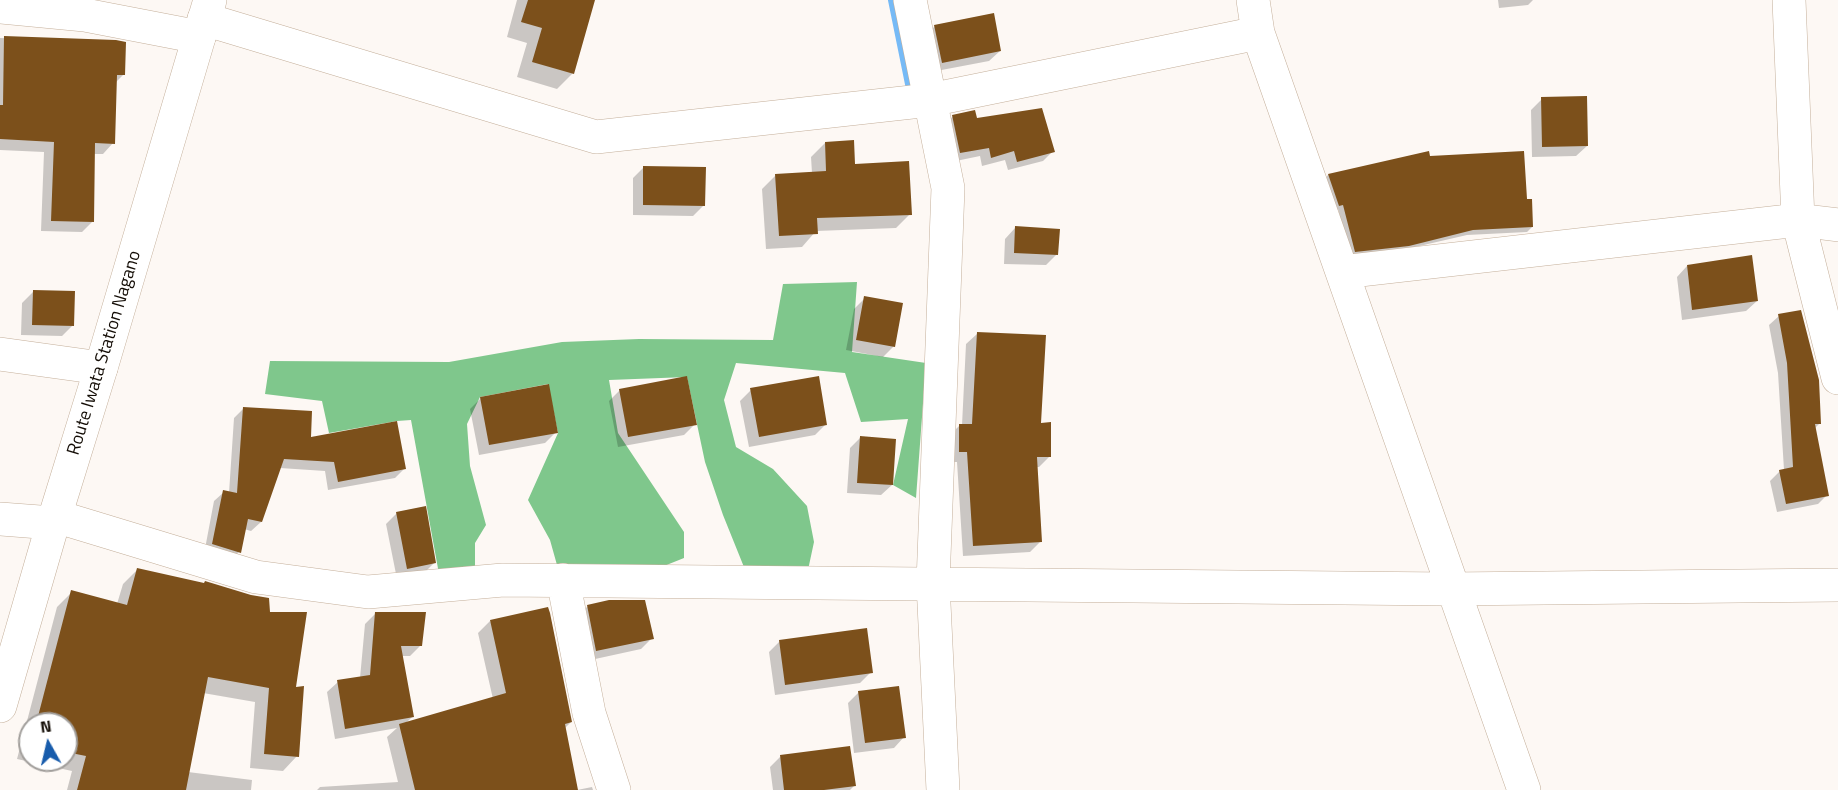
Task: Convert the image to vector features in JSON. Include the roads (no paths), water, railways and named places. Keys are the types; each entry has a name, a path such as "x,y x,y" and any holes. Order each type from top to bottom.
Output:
{"street":[{"path":"910,0 948,188 933,583 943,790"},
{"path":"1253,0 1258,33 1342,272 1443,589 1524,790"},
{"path":"1789,0 1798,220 1838,378"},
{"path":"0,8 85,15 204,18 596,136 932,108 1258,33"},
{"name":"Route Iwata Station Nagano","path":"0,706 204,18"},
{"path":"1342,272 1798,220 1838,225"},
{"path":"0,354 101,368"},
{"path":"0,519 54,520 256,578 368,592 503,580 1443,589 1838,585"},
{"path":"563,580 589,713 614,790"}],"waterway":[{"path":"893,0 910,84"}]}
